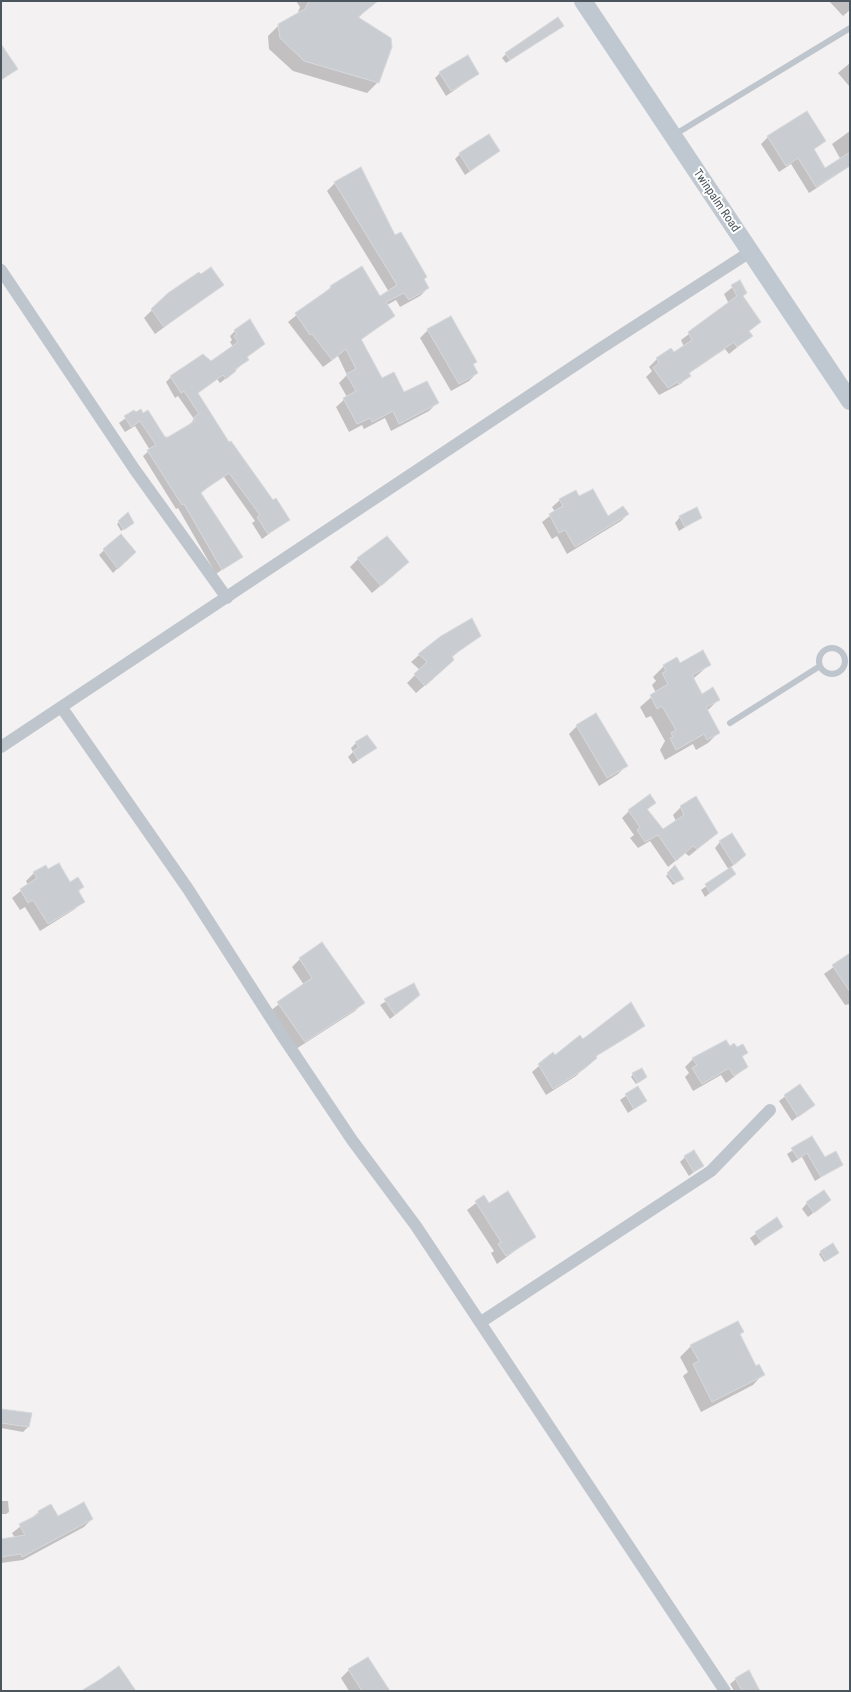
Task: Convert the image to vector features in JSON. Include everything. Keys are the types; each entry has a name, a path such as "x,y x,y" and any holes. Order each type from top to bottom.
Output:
{"main road":[{"name":"Twinpalm Road","path":"583,1 850,401"}],"street":[{"path":"1,747 598,350 750,252"},
{"path":"1,270 136,470 227,598"},
{"path":"62,708 183,881 281,1034 352,1140 416,1226 481,1322 725,1691"},
{"path":"481,1322 711,1171 770,1110"}],"lane":[{"path":"673,136 850,28"},
{"path":"834,647 842,652 844,666 838,673 826,673 820,666 818,659 824,650 834,647"},
{"path":"842,652 850,647"},
{"path":"730,723 820,666"}],"building":[{"path":"309,1 378,1 358,17 391,38 392,47 379,83 304,61 280,38 278,24 305,9"},
{"path":"558,17 564,26 510,60 505,53"},
{"path":"1,44 18,69 1,80"},
{"path":"468,55 479,74 451,91 439,72"},
{"path":"807,111 826,141 814,149 825,168 850,152 850,166 816,187 798,158 786,166 767,136"},
{"path":"489,134 500,151 470,171 459,153"},
{"path":"361,167 395,235 401,232 427,277 424,279 429,288 409,300 404,293 386,302 395,316 361,339 382,378 394,372 404,392 427,381 439,403 399,424 393,411 372,422 370,418 357,424 343,398 356,391 346,374 356,369 346,349 332,360 312,334 310,335 295,313 331,288 330,286 362,266 380,296 397,285 334,182"},
{"path":"211,267 224,285 164,327 151,309 168,293 199,272 201,274"},
{"path":"740,280 747,293 743,296 761,322 749,331 753,336 737,347 734,342 689,373 691,376 679,384 677,382 668,388 653,368 659,363 656,358 671,348 674,352 692,340 688,332 737,296 731,285"},
{"path":"451,316 477,362 473,364 478,373 459,384 427,329"},
{"path":"250,319 265,344 247,357 249,360 235,369 236,371 226,379 223,375 198,393 229,442 231,441 273,500 276,498 290,520 268,534 257,517 260,515 229,473 207,488 201,493 243,557 222,570 184,504 182,505 147,450 156,445 140,421 131,427 124,416 134,410 136,412 141,409 143,413 148,410 165,437 195,421 193,418 199,414 184,391 181,393 170,376 203,354 211,361 238,342 234,336 237,334 234,330"},
{"path":"593,489 608,516 623,506 629,514 575,547 565,530 559,533 549,514 563,506 559,499 576,490 579,496"},
{"path":"697,507 702,518 685,527 679,516"},
{"path":"128,512 134,523 124,530 118,521"},
{"path":"121,534 136,552 118,569 103,549"},
{"path":"387,536 409,562 381,586 357,558"},
{"path":"472,618 481,636 452,656 454,660 425,686 414,674 427,662 418,654 441,636"},
{"path":"703,650 711,665 692,675 702,694 713,687 720,700 706,707 720,733 707,740 704,734 676,750 670,738 673,737 671,733 676,730 662,706 657,709 650,695 668,684 662,673 666,671 663,665 677,657 680,663"},
{"path":"596,713 628,766 607,778 576,725"},
{"path":"367,735 377,748 358,760 353,751 359,747 355,742"},
{"path":"650,794 656,803 647,809 663,829 684,815 680,806 696,796 718,833 697,849 693,846 676,861 658,835 645,842 637,830 640,827 628,810"},
{"path":"732,833 746,855 734,865 719,841"},
{"path":"59,863 70,882 78,877 84,887 78,890 85,902 48,924 33,900 28,903 20,889 37,878 33,872 46,865 48,869"},
{"path":"675,865 684,879 675,883 667,873"},
{"path":"731,867 736,874 710,893 705,884"},
{"path":"322,942 365,1003 305,1042 277,1002 312,978 299,958"},
{"path":"850,953 850,992 832,965"},
{"path":"414,983 420,995 395,1015 384,999"},
{"path":"631,1002 645,1026 596,1056 597,1058 584,1069 553,1089 538,1064 553,1052 555,1055 580,1035 583,1039"},
{"path":"726,1040 730,1046 734,1043 737,1047 743,1044 748,1053 742,1056 748,1067 734,1076 729,1068 702,1084 692,1068 697,1065 692,1058"},
{"path":"642,1068 647,1077 638,1083 632,1073"},
{"path":"800,1084 815,1105 798,1117 784,1095"},
{"path":"638,1086 647,1101 634,1109 625,1094"},
{"path":"812,1136 825,1157 836,1151 843,1165 821,1177 807,1153 798,1159 791,1148"},
{"path":"694,1150 704,1166 694,1172 684,1156"},
{"path":"824,1190 831,1200 814,1213 806,1202"},
{"path":"508,1191 536,1237 506,1256 498,1244 501,1242 475,1201 484,1195 489,1203"},
{"path":"777,1217 783,1227 761,1241 755,1232"},
{"path":"833,1243 839,1253 826,1261 820,1251"},
{"path":"738,1321 744,1332 740,1334 756,1366 759,1364 765,1375 712,1402 693,1364 699,1361 690,1345"},
{"path":"1,1409 32,1413 29,1427 1,1423"},
{"path":"84,1502 93,1519 22,1557 21,1554 1,1557 1,1539 25,1535 19,1524 39,1514 38,1511 51,1504 58,1516"},
{"path":"368,1657 390,1691 362,1691 348,1669"},
{"path":"119,1666 136,1691 81,1691 99,1680"},
{"path":"749,1670 760,1691 742,1691 735,1678"}]}
